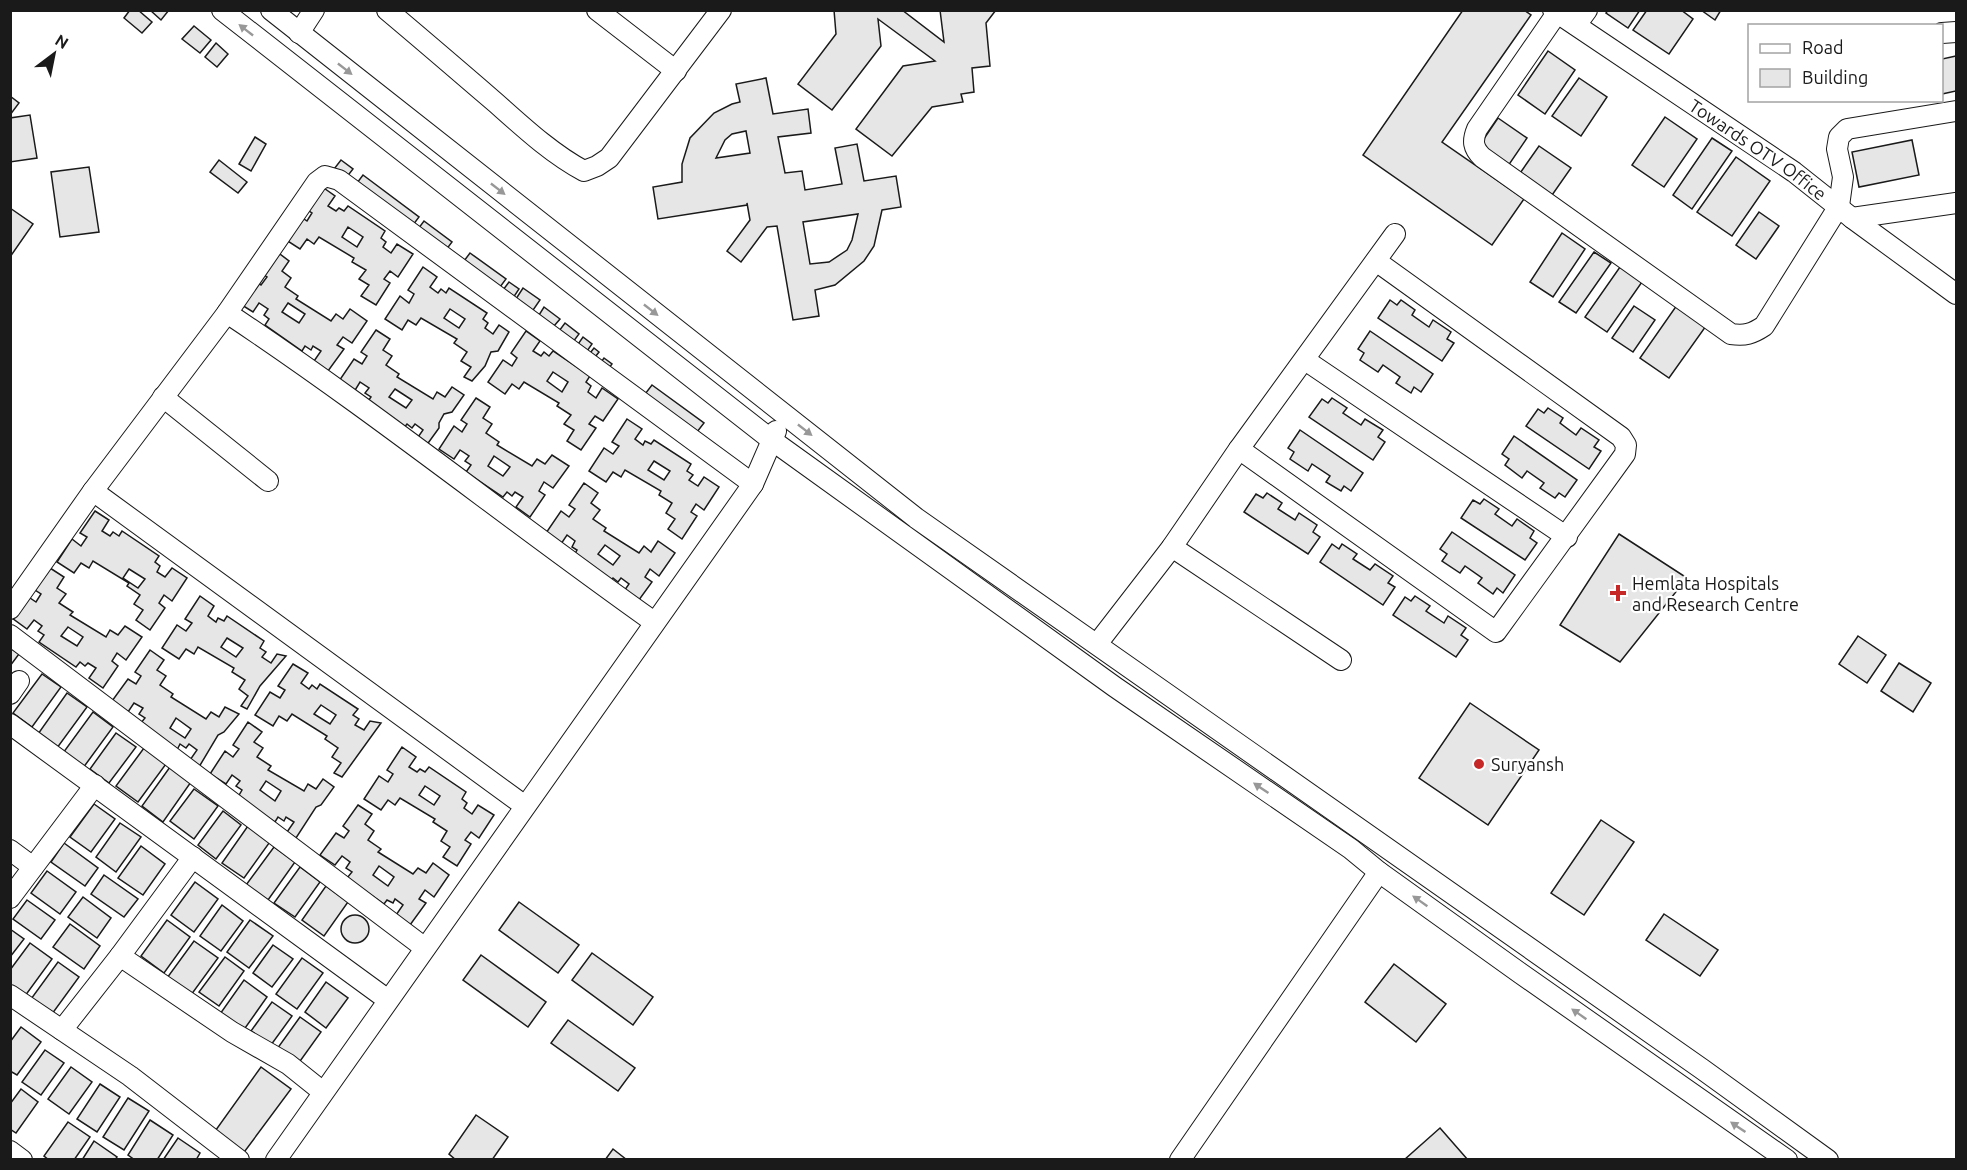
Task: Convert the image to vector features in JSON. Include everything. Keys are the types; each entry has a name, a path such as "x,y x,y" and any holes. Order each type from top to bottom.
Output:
{"street":[{"path":"222,10 773,441 1115,687 1351,849 1379,872 1786,1160"},
{"path":"271,10 916,518 1692,1062 1828,1160"},
{"path":"299,33 314,10"},
{"path":"387,10 519,123 584,171 609,158 721,10"},
{"path":"597,10 676,70"},
{"path":"1555,12 1477,129 1473,139 1475,149 1482,157 1731,333 1744,336 1764,326 1846,212 1837,149 1839,137 1846,129 1956,111"},
{"name":"Towards OTV Office","path":"1555,12 1581,18 1794,172 1956,294"},
{"path":"10,609 93,491 227,313 317,182 325,176 332,176 339,180 753,483"},
{"path":"1846,212 1956,203"},
{"path":"1098,644 1172,547 1239,449 1395,234"},
{"path":"1239,449 1496,632 1567,537 1625,454 1626,445 1621,437 1376,261"},
{"path":"1934,278 1956,274"},
{"path":"227,313 303,363 561,556 654,622"},
{"path":"1305,360 1567,537"},
{"path":"163,397 268,480"},
{"path":"276,1160 753,483 773,441 782,412"},
{"path":"93,491 525,806"},
{"path":"1172,547 1341,660"},
{"path":"10,635 425,948"},
{"path":"10,724 388,1000"},
{"path":"10,898 95,785"},
{"path":"10,850 33,867"},
{"path":"62,1030 193,857"},
{"path":"1180,1160 1379,872"},
{"path":"120,956 232,1032 288,1064 323,1092"},
{"path":"10,995 130,1076 239,1160"},
{"path":"10,1151 22,1160"}],"building":[{"path":"130,10 138,10 152,22 142,33 124,18"},
{"path":"150,10 169,10 161,20"},
{"path":"834,10 902,10 944,42 940,10 996,10 986,23 990,66 972,68 974,92 961,94 963,102 932,107 892,156 856,129 903,66 935,61 878,19 881,46 832,110 798,84 836,34"},
{"path":"1463,10 1524,10 1531,15 1442,142 1524,199 1492,245 1363,155"},
{"path":"1608,10 1640,10 1628,28 1606,13"},
{"path":"1647,10 1681,10 1693,19 1669,54 1633,30"},
{"path":"1701,10 1721,10 1715,20"},
{"path":"194,26 211,40 200,53 182,39"},
{"path":"216,43 228,54 217,67 205,57"},
{"path":"1548,51 1575,70 1545,114 1518,95"},
{"path":"1956,56 1956,91 1943,94 1943,59"},
{"path":"766,78 773,114 808,109 811,133 778,137 785,173 802,171 805,190 842,184 835,148 857,144 864,181 896,176 901,207 882,210 874,246 864,261 835,285 815,290 819,316 793,320 777,226 767,227 741,262 727,251 750,220 747,203 747,205 658,219 653,187 682,182 682,164 690,138 714,113 740,102 736,84","holes":["746,131 750,153 716,158 725,140 732,134","858,214 852,240 847,250 829,262 810,264 803,222"]},
{"path":"1579,78 1607,97 1581,136 1552,116"},
{"path":"10,96 19,103 10,115"},
{"path":"30,115 37,158 10,162 10,118"},
{"path":"1665,117 1697,139 1664,187 1632,165"},
{"path":"1498,118 1527,138 1508,166 1479,146"},
{"path":"255,137 266,144 251,171 239,164"},
{"path":"1712,138 1732,151 1692,209 1673,195"},
{"path":"1912,140 1919,175 1859,187 1852,152"},
{"path":"1539,146 1571,168 1550,198 1518,176"},
{"path":"1736,157 1770,181 1732,236 1697,212"},
{"path":"219,160 247,182 238,193 210,172"},
{"path":"341,160 353,169 346,178 334,169"},
{"path":"89,167 99,232 60,237 51,172"},
{"path":"363,175 419,217 410,229 354,187"},
{"path":"321,186 335,196 328,206 336,211 339,208 344,211 348,206 385,231 381,238 386,242 383,247 391,253 397,244 413,254 398,277 390,271 384,279 390,283 376,305 361,296 369,285 359,279 366,270 352,262 354,258 319,237 314,244 307,239 300,249 283,238 298,215 307,221 312,213 306,209","holes":["348,227 363,237 357,247 342,237"]},
{"path":"10,208 33,224 10,257"},
{"path":"1759,212 1779,226 1756,259 1736,245"},
{"path":"424,221 452,242 443,254 415,233"},
{"path":"1562,233 1585,249 1553,297 1530,282"},
{"path":"276,251 289,261 282,271 291,278 285,287 298,296 296,299 331,321 336,314 343,319 350,309 367,321 352,343 343,337 337,345 344,349 328,371 314,361 321,351 313,346 311,350 305,346 302,351 265,325 269,319 264,315 268,309 259,303 253,312 237,302 253,280 261,285 267,277 261,273","holes":["288,303 305,314 299,323 282,312"]},
{"path":"1594,252 1611,263 1576,313 1559,302"},
{"path":"470,253 506,279 497,291 461,265"},
{"path":"423,267 437,277 430,287 438,293 441,289 446,293 449,288 487,313 483,319 488,323 485,328 493,334 499,325 509,332 498,351 491,352 485,366 472,381 464,377 471,367 461,361 467,352 454,343 457,339 421,318 416,325 408,320 402,330 385,319 400,296 409,303 414,294 408,290","holes":["450,309 465,319 459,328 444,318"]},
{"path":"1620,267 1642,282 1607,332 1585,317"},
{"path":"509,282 519,289 511,301 500,294"},
{"path":"523,288 540,300 529,316 512,305"},
{"path":"1390,300 1397,305 1401,300 1415,310 1412,315 1429,327 1433,320 1451,332 1447,339 1454,343 1442,361 1378,318"},
{"path":"1677,305 1706,326 1669,378 1640,358"},
{"path":"1634,306 1655,320 1633,352 1612,338"},
{"path":"544,307 560,319 554,326 539,315"},
{"path":"565,323 579,334 570,346 556,335"},
{"path":"376,330 390,339 383,350 392,356 386,365 399,374 397,377 433,399 437,392 445,397 452,387 464,395 452,412 444,414 439,428 426,446 416,440 423,430 415,424 412,428 407,424 403,429 366,404 371,397 365,393 369,388 360,382 354,392 339,381 354,359 362,364 367,356 361,352","holes":["395,389 412,400 406,408 389,397"]},
{"path":"526,331 540,341 533,351 541,356 544,352 549,356 553,351 590,376 586,382 591,386 588,392 596,398 602,388 618,399 603,421 595,416 589,424 596,428 581,450 567,441 574,430 564,424 571,415 557,406 559,403 524,382 519,389 512,384 505,394 488,382 503,360 512,366 517,358 511,353","holes":["553,372 568,382 562,392 547,381"]},
{"path":"1370,331 1433,374 1421,392 1414,387 1411,393 1396,383 1400,377 1383,365 1378,372 1360,360 1364,353 1358,349"},
{"path":"583,337 592,344 585,354 576,347"},
{"path":"594,348 599,352 592,361 587,357"},
{"path":"604,358 612,364 607,371 599,365"},
{"path":"652,385 704,423 697,432 645,394"},
{"path":"476,398 490,407 483,418 492,424 486,433 499,442 497,445 532,466 537,459 545,464 552,455 569,466 553,488 544,482 539,491 545,495 530,517 516,507 523,497 515,492 512,496 507,492 503,497 466,472 471,465 465,461 469,456 460,450 454,459 439,449 454,426 462,432 467,424 461,420","holes":["494,456 510,467 503,476 488,466"]},
{"path":"1332,398 1347,408 1343,413 1361,425 1365,419 1383,430 1378,437 1385,442 1373,460 1309,417 1322,399 1328,403"},
{"path":"1548,408 1563,418 1560,423 1576,435 1581,428 1599,440 1594,447 1601,451 1589,469 1526,426 1538,409 1544,413"},
{"path":"627,419 642,429 635,439 643,445 645,441 651,444 654,440 691,464 687,471 693,475 689,480 698,486 704,477 719,487 704,510 696,504 691,512 697,516 682,539 668,529 675,519 666,513 672,503 659,495 661,491 625,470 621,477 613,472 606,482 589,471 604,448 613,454 619,446 612,442","holes":["654,461 670,471 664,480 648,470"]},
{"path":"1300,430 1363,473 1351,491 1344,486 1341,491 1326,482 1330,476 1312,464 1308,471 1290,459 1294,452 1288,448"},
{"path":"1514,436 1577,480 1565,497 1559,493 1555,498 1540,488 1544,483 1527,471 1522,478 1505,465 1509,459 1502,454"},
{"path":"584,483 598,493 591,503 600,510 593,519 606,528 604,531 639,553 644,546 651,552 658,541 675,553 659,576 650,569 645,577 652,582 636,604 622,594 629,584 621,578 618,582 613,578 609,583 573,557 577,550 572,547 575,541 567,535 561,544 546,533 561,511 569,517 575,509 569,505","holes":["605,545 620,556 613,565 598,554"]},
{"path":"1267,493 1282,503 1278,509 1295,520 1299,513 1317,525 1313,532 1320,537 1308,554 1244,512 1256,494 1263,498"},
{"path":"1484,499 1499,509 1495,514 1512,526 1517,519 1534,531 1530,538 1537,543 1525,560 1461,518 1473,500 1480,504"},
{"path":"95,511 109,520 102,531 110,536 113,532 119,536 122,531 159,556 155,562 160,566 157,572 165,577 172,568 187,578 172,601 164,595 159,603 165,608 150,630 136,620 143,610 134,604 140,595 127,586 129,583 93,561 89,568 81,563 74,573 57,562 72,539 81,546 87,537 80,533","holes":["129,569 145,579 138,588 123,578"]},
{"path":"1452,532 1515,575 1503,593 1497,588 1493,594 1478,583 1482,578 1465,566 1460,573 1442,561 1447,554 1440,549"},
{"path":"1619,534 1687,578 1620,662 1560,625"},
{"path":"1332,544 1339,549 1342,544 1357,554 1353,559 1370,570 1375,564 1393,576 1388,583 1395,587 1383,605 1320,562"},
{"path":"50,568 64,577 57,588 66,594 59,603 73,612 70,615 106,637 110,630 118,635 125,626 142,637 126,660 117,653 112,661 118,666 103,688 89,678 96,668 88,663 85,666 80,662 76,667 39,642 44,635 38,631 42,626 34,620 27,629 12,618 27,596 36,602 41,594 35,590","holes":["68,627 83,637 77,646 61,636"]},
{"path":"200,596 214,606 208,616 216,622 218,618 224,621 227,616 264,641 260,648 266,652 262,657 271,663 277,654 286,656 260,686 247,709 241,706 248,696 239,689 245,680 232,672 234,668 198,647 194,654 186,649 179,659 162,648 177,625 186,631 192,623 185,619","holes":["227,638 243,648 236,657 221,647"]},
{"path":"1415,596 1430,606 1426,611 1444,623 1448,616 1466,628 1461,635 1468,640 1456,657 1393,615 1405,597 1411,601"},
{"path":"1858,636 1886,655 1867,683 1839,664"},
{"path":"10,648 19,654 10,666"},
{"path":"150,650 164,660 157,670 166,676 160,685 173,694 171,697 206,719 211,712 219,717 225,707 239,714 224,732 218,735 199,767 190,760 197,750 189,744 186,748 180,744 177,750 140,724 145,718 139,714 143,708 134,703 128,712 112,701 128,679 136,684 141,676 135,672","holes":["176,718 191,729 185,738 170,728"]},
{"path":"1899,663 1931,683 1913,712 1881,691"},
{"path":"293,664 308,673 301,683 309,689 312,685 317,689 320,684 358,709 353,715 359,719 355,725 364,730 370,721 381,723 342,777 334,773 341,763 332,757 338,748 325,739 327,736 292,714 287,721 279,716 273,726 255,715 270,692 280,698 285,690 278,686","holes":["321,705 336,715 330,724 314,714"]},
{"path":"42,674 61,687 32,727 13,713"},
{"path":"67,693 87,707 57,748 38,734"},
{"name":"Suryansh","path":"1470,703 1539,750 1488,825 1419,778"},
{"path":"93,712 113,727 83,768 63,753"},
{"path":"248,722 262,732 254,742 263,748 257,757 271,766 268,770 304,791 308,784 316,789 323,779 334,787 321,805 316,807 296,838 287,832 294,822 286,817 284,821 278,817 275,822 238,797 242,790 236,786 240,781 232,775 226,784 210,774 225,751 233,757 239,749 233,745","holes":["266,781 281,791 275,801 260,790"]},
{"path":"116,733 136,747 109,783 90,769"},
{"path":"402,747 416,757 409,767 417,772 420,769 425,772 429,767 466,792 462,799 467,803 464,808 472,814 478,805 494,815 479,838 471,832 465,840 471,844 457,866 443,857 450,847 441,841 447,831 433,822 435,819 400,798 395,805 388,800 381,810 364,799 379,776 388,782 393,774 387,770","holes":["425,786 440,796 434,805 419,795"]},
{"path":"144,748 166,764 138,802 116,786"},
{"path":"170,767 191,782 163,822 142,806"},
{"path":"194,789 218,806 194,839 170,821"},
{"path":"94,804 115,819 91,852 70,837"},
{"path":"358,805 372,814 365,824 374,831 368,840 381,849 378,852 413,874 418,868 426,873 433,863 449,875 434,897 425,890 419,899 426,903 410,925 396,915 403,905 395,899 393,903 387,900 384,904 347,878 352,872 346,868 350,862 342,856 335,865 320,855 336,833 344,838 349,831 343,826","holes":["379,866 394,877 388,886 373,875"]},
{"path":"223,811 241,825 216,859 198,845"},
{"path":"1601,820 1634,842 1584,915 1551,893"},
{"path":"120,823 141,837 116,872 96,857"},
{"path":"250,823 272,839 244,878 222,863"},
{"path":"64,843 98,868 85,886 51,862"},
{"path":"141,846 165,864 143,895 118,878"},
{"path":"274,847 295,862 268,900 246,885"},
{"path":"300,867 320,882 295,917 274,903"},
{"path":"47,871 76,892 60,914 31,893"},
{"path":"104,875 138,899 124,917 91,894"},
{"path":"195,882 218,899 194,932 171,915"},
{"path":"326,886 348,902 324,936 302,920"},
{"path":"83,897 111,918 97,938 68,917"},
{"path":"27,900 55,920 41,939 13,919"},
{"path":"519,902 579,945 558,973 499,930"},
{"path":"222,905 243,921 221,951 200,936"},
{"path":"1664,914 1718,950 1700,976 1646,940"},
{"path":"355,915 365,919 369,929 365,939 355,943 345,939 341,929 345,919"},
{"path":"167,920 190,937 164,973 141,956"},
{"path":"250,920 273,936 249,968 227,952"},
{"path":"70,924 100,946 84,969 53,947"},
{"path":"10,929 24,939 10,957"},
{"path":"194,941 218,958 191,995 167,978"},
{"path":"30,943 52,959 25,996 10,985 10,970"},
{"path":"273,945 293,959 272,987 253,973"},
{"path":"592,953 653,997 633,1025 572,980"},
{"path":"481,955 546,1002 528,1027 463,980"},
{"path":"225,957 244,971 219,1006 199,992"},
{"path":"302,958 323,973 297,1009 276,994"},
{"path":"58,962 79,977 52,1014 31,999"},
{"path":"1394,964 1446,1004 1416,1042 1365,1002"},
{"path":"244,980 267,997 243,1031 220,1014"},
{"path":"326,982 348,998 326,1028 305,1012"},
{"path":"272,1002 292,1016 271,1045 251,1031"},
{"path":"300,1017 321,1032 298,1064 277,1049"},
{"path":"568,1020 635,1068 618,1091 551,1043"},
{"path":"21,1027 41,1042 17,1075 10,1071 10,1042"},
{"path":"45,1050 64,1063 41,1095 22,1082"},
{"path":"71,1067 92,1082 69,1114 48,1099"},
{"path":"261,1067 291,1089 242,1155 213,1134"},
{"path":"100,1084 120,1097 97,1132 77,1119"},
{"path":"21,1089 38,1102 16,1133 10,1129 10,1104"},
{"path":"128,1098 149,1111 124,1150 103,1137"},
{"path":"476,1115 508,1137 492,1160 456,1160 449,1154"},
{"path":"150,1120 173,1135 157,1160 135,1160 128,1155"},
{"path":"68,1122 90,1137 74,1160 49,1160 44,1156"},
{"path":"1440,1128 1468,1160 1404,1160"},
{"path":"178,1138 200,1153 196,1160 163,1160"},
{"path":"94,1141 117,1157 115,1160 82,1160"},
{"path":"613,1149 627,1160 605,1160"}],"place":[{"name":"Hemlata Hospitals and Research Centre","path":"1618,593"},
{"name":"Suryansh","path":"1479,764"}]}
